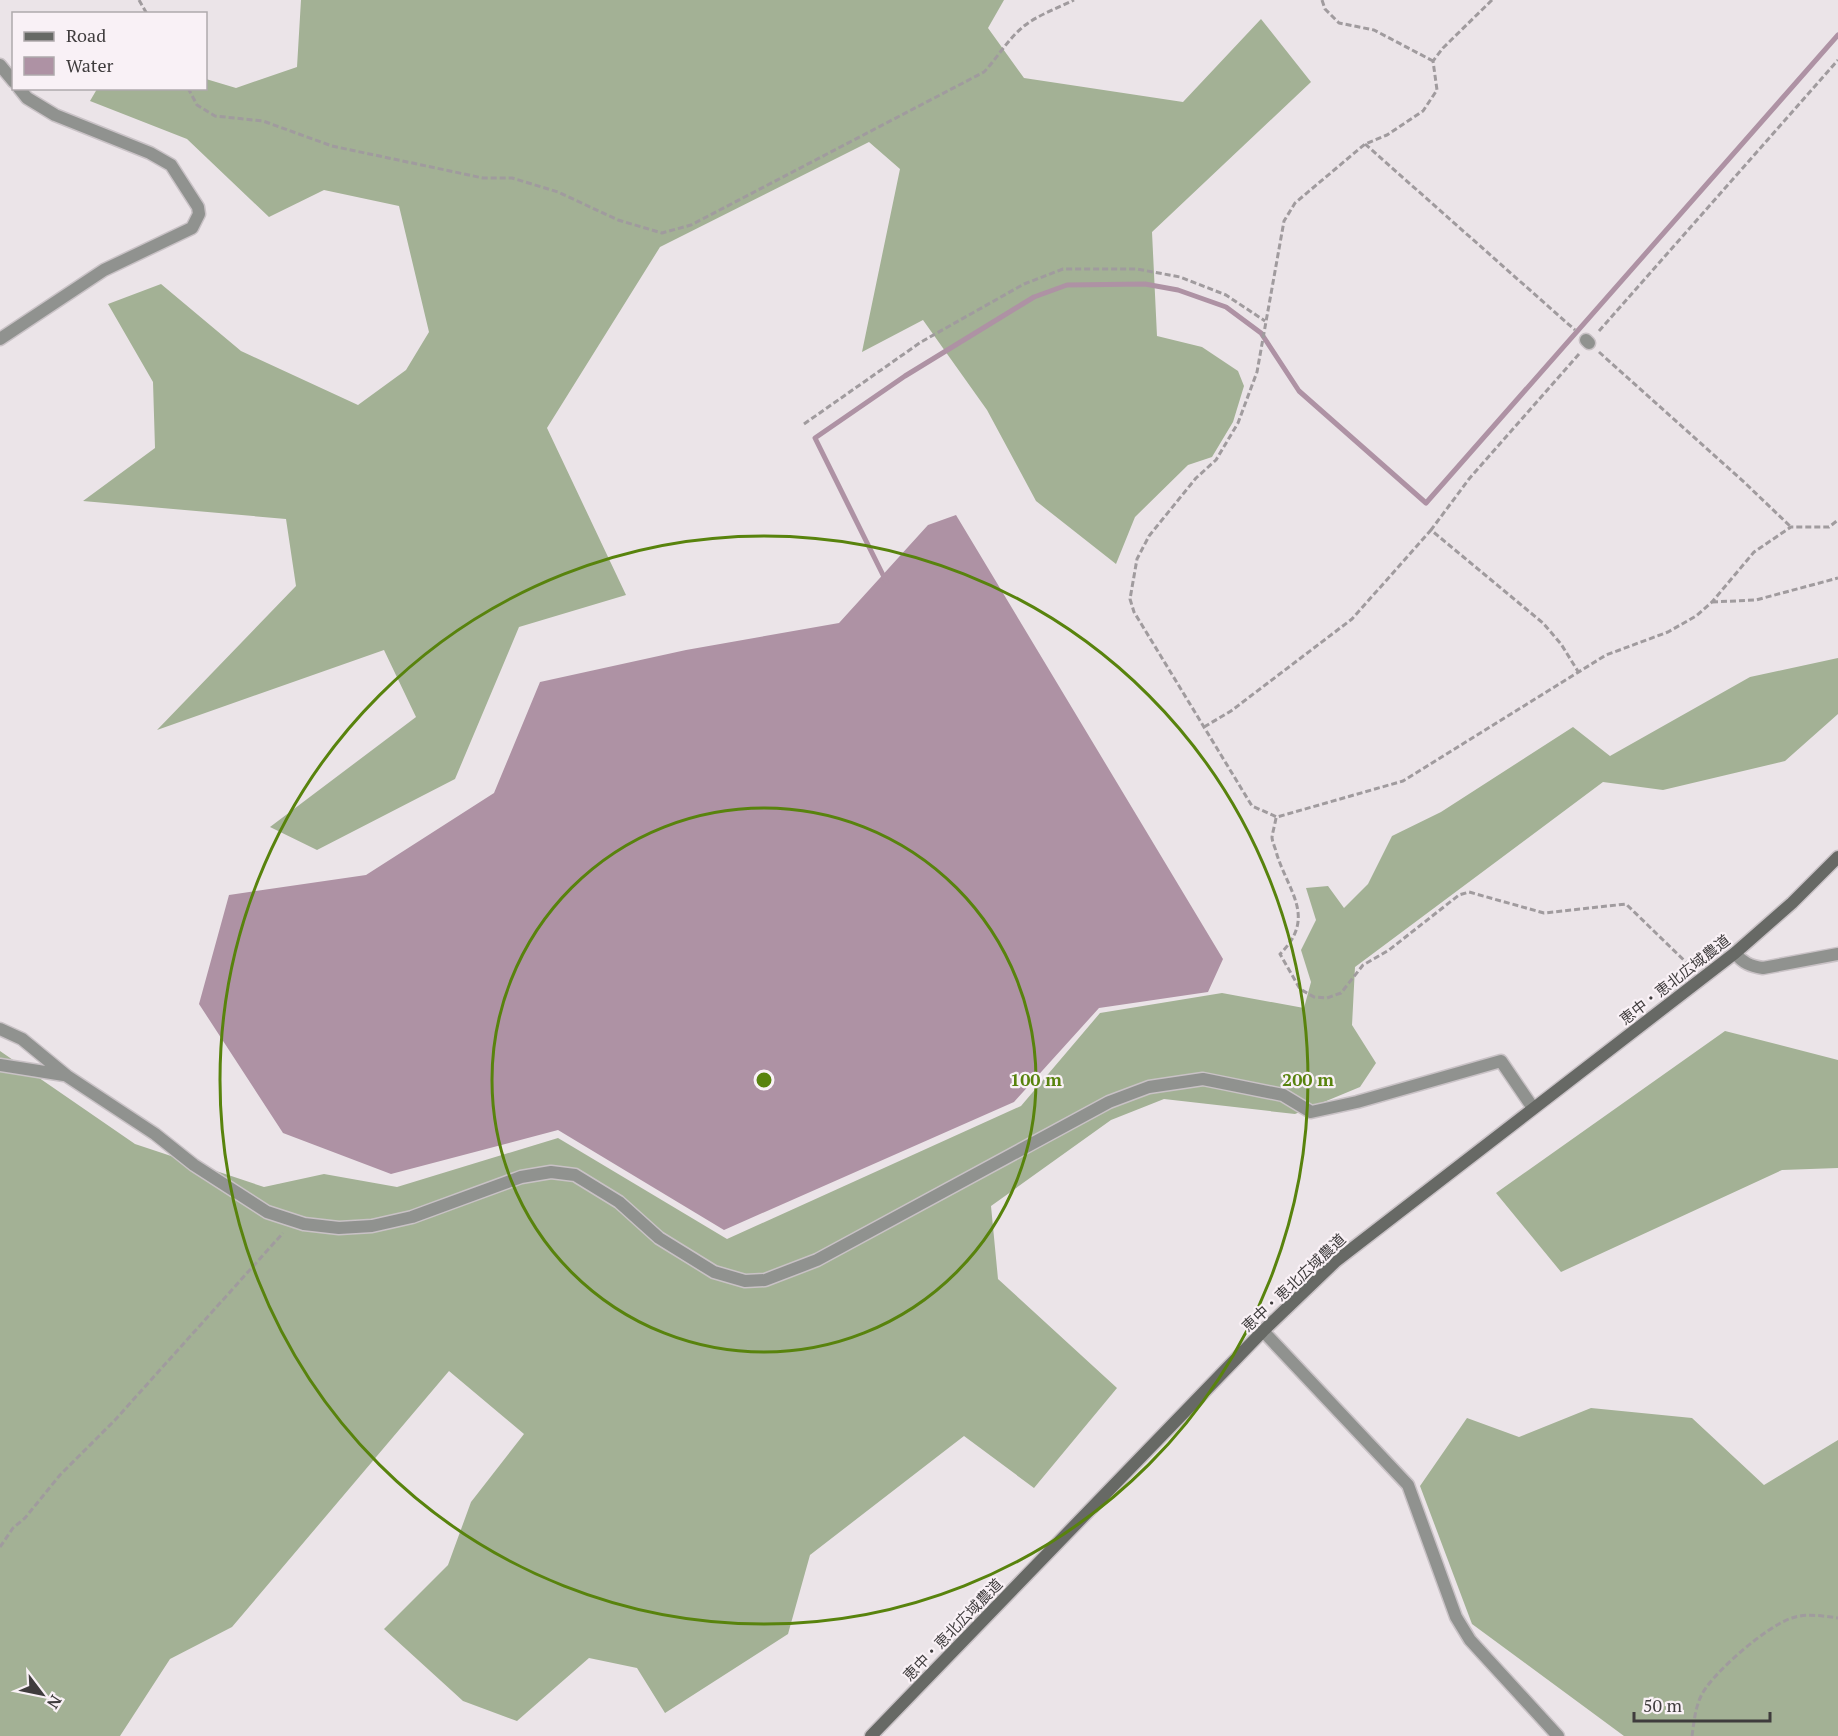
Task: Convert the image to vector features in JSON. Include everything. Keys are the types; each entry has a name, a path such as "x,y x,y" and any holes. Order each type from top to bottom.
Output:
{"street":[{"path":"0,65 12,80"},
{"path":"0,339 104,270 192,228 200,214 198,207 171,165 150,153 56,115 27,98 21,90"},
{"name":"恵中・恵北広域農道","path":"871,1736 1263,1331 1336,1261 1735,953 1792,903 1838,856"},
{"path":"1735,953 1742,962 1763,968 1838,954"},
{"path":"0,1029 22,1039 67,1076 155,1134 194,1165 267,1212 293,1221 339,1228 372,1226 412,1217 521,1177 551,1172 575,1174 619,1202 660,1238 714,1272 745,1281 765,1280 818,1260 1109,1102 1149,1087 1203,1079 1283,1095 1311,1112 1357,1102 1501,1061 1533,1108"},
{"path":"0,1065 67,1076"},
{"path":"1263,1331 1408,1485 1456,1617 1470,1640 1558,1736"}],"path":[{"path":"189,90 196,105 214,116 263,121 332,146 472,176 512,178 558,192 618,220 662,233 691,225 984,72 999,57 1011,38 1026,24 1074,0"},
{"path":"1322,0 1325,9 1339,23 1374,30 1433,61"},
{"path":"1492,0 1443,48 1433,61 1437,90 1423,111 1387,135 1365,144 1294,202 1284,221 1257,372 1238,423 1216,460 1196,478 1149,536 1137,559 1130,599 1134,612 1252,806 1276,817 1403,781 1606,655 1668,632 1696,616 1712,602 1754,552 1791,527 1829,527 1838,520"},
{"path":"1204,727 1231,711 1352,620 1431,530 1468,479 1587,341 1838,60"},
{"path":"1365,144 1568,324"},
{"path":"804,424 921,342 1024,284 1064,269 1137,269 1180,277 1226,295 1265,321"},
{"path":"1587,341 1791,527"},
{"path":"1431,530 1543,623 1561,644 1579,673"},
{"path":"1712,602 1756,600 1838,578"},
{"path":"1276,817 1272,838 1282,871 1296,899 1300,914 1297,932 1280,954 1300,989 1314,997 1327,998 1341,993 1363,965 1389,950 1459,895 1469,892 1544,913 1626,904 1702,978"},
{"path":"0,1547 13,1528 25,1518 60,1475 115,1420 293,1221"},
{"path":"1692,1736 1695,1710 1702,1693 1714,1677 1746,1648 1777,1624 1794,1617 1812,1615 1838,1618"}],"green space":[{"path":"301,0 1004,0 988,28 1024,78 1183,102 1261,19 1311,82 1152,232 1157,336 1202,347 1238,371 1244,386 1233,422 1212,457 1188,465 1135,517 1116,564 1036,501 987,410 923,320 862,352 900,169 869,142 660,247 547,428 626,595 519,627 455,779 317,850 270,827 416,717 384,650 157,730 296,586 286,519 83,501 155,448 153,382 108,304 161,284 241,351 358,405 406,370 429,332 399,206 324,190 269,217 187,139 90,101 96,90 207,90 207,79 236,88 297,67"},
{"path":"1838,658 1838,714 1785,761 1663,790 1603,782 1355,967 1352,1025 1376,1063 1360,1087 1295,1114 1164,1099 1111,1120 991,1206 998,1279 1117,1388 1034,1488 964,1436 810,1555 788,1634 665,1713 637,1668 589,1658 517,1721 463,1701 384,1629 448,1565 471,1502 524,1434 449,1371 232,1627 170,1659 120,1736 0,1736 0,1051 135,1144 264,1187 324,1174 397,1187 558,1138 727,1239 1021,1106 1100,1013 1222,993 1304,1008 1311,982 1301,950 1316,920 1306,888 1328,886 1344,908 1368,884 1392,836 1441,812 1573,727 1610,756 1750,677"},
{"path":"1725,1031 1838,1060 1838,1168 1782,1170 1561,1272 1496,1193"},
{"path":"1591,1408 1692,1418 1764,1485 1838,1440 1838,1736 1624,1736 1472,1624 1420,1486 1467,1418 1519,1437"}],"water":[{"path":"956,515 1223,959 1208,992 1099,1008 1014,1102 724,1230 558,1130 391,1174 283,1133 199,1004 229,895 366,875 494,793 540,682 686,650 839,623 928,525"}],"waterway":[{"path":"886,581 815,438 905,376 1034,297 1067,285 1145,284 1178,290 1226,307 1261,333 1299,391 1426,503 1838,35"}]}
